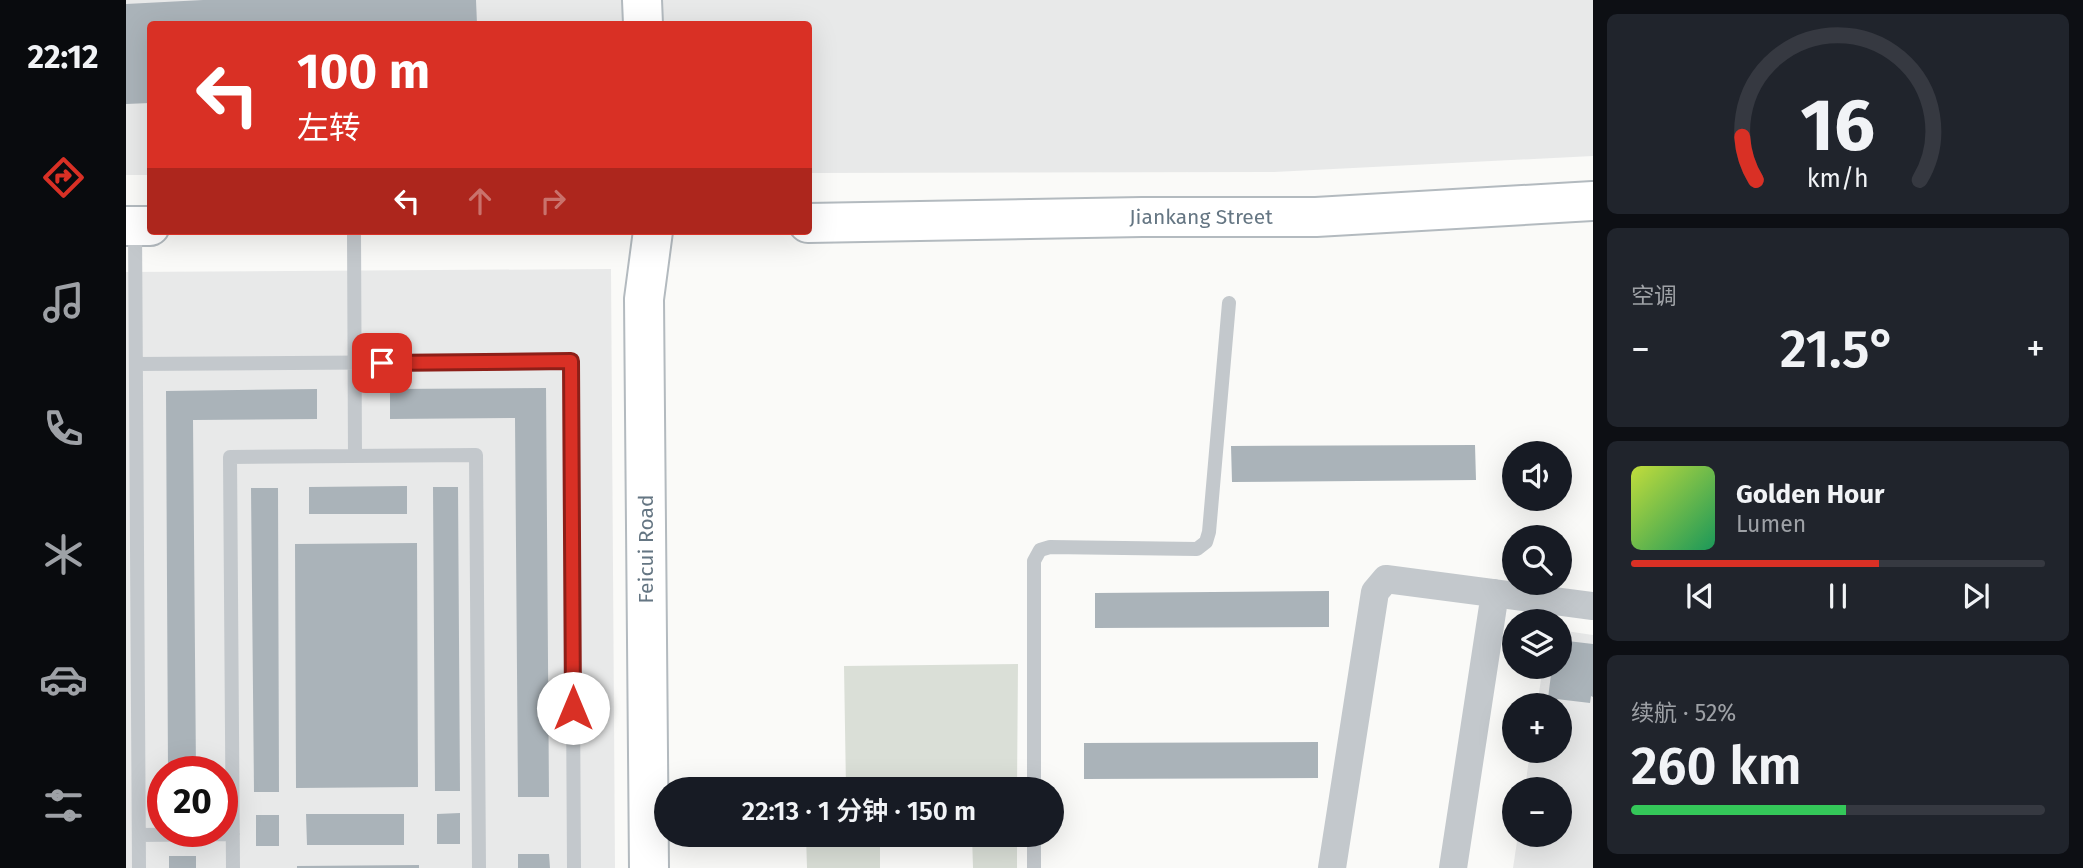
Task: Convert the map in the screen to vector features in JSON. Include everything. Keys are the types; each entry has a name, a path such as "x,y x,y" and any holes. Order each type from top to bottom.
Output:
{"street":[{"path":"642,0 643,21"},
{"name":"Jiankang Street","path":"812,223 1316,217 1593,201"},
{"name":"Feicui Road","path":"649,868 644,299 653,235"},
{"name":"Feicui Road","path":"655,235 671,298 675,777"},
{"path":"1332,868 1375,593 1386,579 1593,607"},
{"path":"1453,868 1495,593"},
{"path":"675,847 676,868"}],"lane":[{"path":"137,226 139,868"},
{"path":"354,235 355,456"},
{"path":"1034,777 1034,561 1040,550 1050,547 1197,549 1206,542 1229,303"},
{"path":"136,364 571,361 574,868"},
{"path":"232,756 230,457 476,455 479,868"},
{"path":"139,835 147,835"},
{"path":"233,847 233,868"},
{"path":"1034,847 1034,868"}],"shaded area":[{"path":"126,0 1593,0 1593,156 1274,172 812,173 812,21 147,21 147,175 126,175"},
{"path":"611,269 615,868 126,868 126,272"},
{"path":"1572,632 1593,635 1593,868 1513,868 1516,847 1572,847 1572,777 1527,777 1528,763 1572,763 1572,693 1539,693 1541,679 1572,679"},
{"path":"1018,664 1017,777 846,777 844,666"},
{"path":"806,847 880,847 880,868 807,868"},
{"path":"972,847 1017,847 1017,868 973,868"}],"building":[{"path":"203,0 476,0 477,21 147,21 147,103 126,104 126,4"},
{"path":"546,388 549,797 518,797 515,418 390,419 390,389"},
{"path":"317,389 317,419 193,420 196,756 168,756 166,391"},
{"path":"1475,445 1476,480 1232,482 1231,446"},
{"path":"407,486 407,514 309,514 309,487"},
{"path":"433,487 458,487 460,791 435,791"},
{"path":"251,488 278,488 279,792 254,792"},
{"path":"417,543 418,787 296,788 295,544"},
{"path":"1329,591 1329,627 1095,628 1095,593"},
{"path":"1572,642 1593,644 1593,697 1591,696 1590,703 1572,701 1572,693 1549,693 1550,679 1572,679"},
{"path":"1318,742 1318,778 1084,779 1084,743"},
{"path":"460,813 460,844 437,844 437,814"},
{"path":"306,814 404,814 404,845 307,845"},
{"path":"256,815 279,815 279,846 256,846"},
{"path":"518,854 549,854 550,868 518,868"},
{"path":"169,856 196,856 196,868 169,868"},
{"path":"419,865 419,868 297,868 297,866"}],"route":[{"path":"382,363 571,361 573,708"}]}
